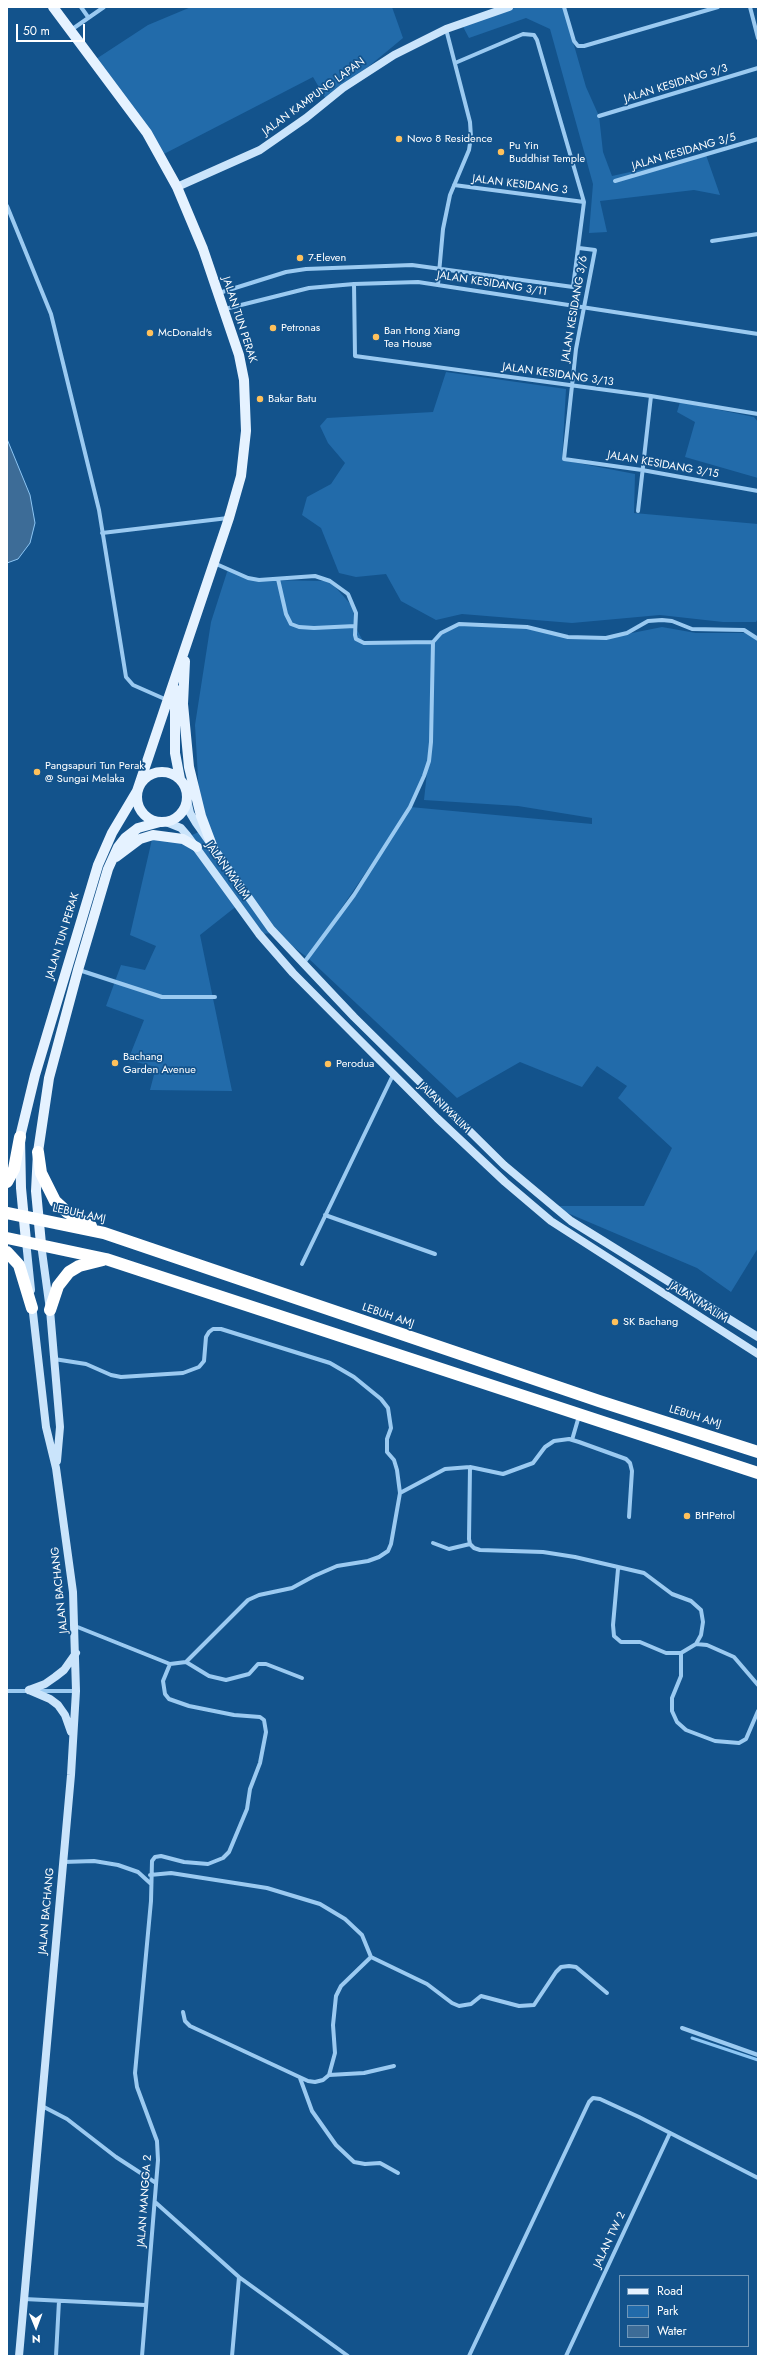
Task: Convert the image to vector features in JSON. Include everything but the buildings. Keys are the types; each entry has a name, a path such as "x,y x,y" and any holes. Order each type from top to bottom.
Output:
{"highway":[{"path":"7,1182 14,1169 20,1137"},
{"path":"38,1152 41,1173 55,1201 67,1212 104,1233"},
{"name":"LEBUH AMJ","path":"7,1213 104,1233 583,1396 758,1452"},
{"path":"7,1238 106,1259 758,1473"},
{"path":"7,1252 19,1265 32,1308"},
{"path":"50,1310 58,1286 69,1272 79,1266 106,1259"}],"main road":[{"name":"JALAN TUN PERAK","path":"26,1241 23,1216 20,1137 26,1107 52,1015 98,865 112,833 137,791 229,518 242,469 246,431 246,405 239,356 224,309 177,187 147,133 53,7"},
{"path":"187,641 184,704 189,767 201,816 213,848"},
{"name":"JALAN TUN PERAK","path":"175,676 175,753 180,779"},
{"path":"41,1244 36,1191 38,1152 49,1078 78,970 108,869 112,857 125,838 138,828 163,822 181,813 187,800 187,792 180,779 166,772 158,772 144,779 137,791 136,798 142,813 147,818 163,822"},
{"path":"108,869 119,854 128,846 140,839 153,835 183,839 197,847"}],"street":[{"path":"81,7 88,17"},
{"path":"70,31 104,7"},
{"name":"JALAN KAMPUNG LAPAN","path":"177,187 260,150 306,118 343,88 394,55 446,29 509,7"},
{"path":"564,7 578,46 584,46 718,7"},
{"path":"750,7 758,38"},
{"path":"438,284 444,229 454,185 467,157 471,137 470,122 446,29"},
{"name":"JALAN KESIDANG 3/6","path":"439,270 573,287 584,202 540,45 534,35 523,34 455,63"},
{"name":"JALAN KESIDANG 3/3","path":"599,116 758,68"},
{"name":"JALAN KESIDANG 3/5","path":"615,181 758,139"},
{"name":"JALAN KESIDANG 3","path":"454,185 584,202"},
{"path":"7,206 51,314 99,510 126,677 138,688 167,700"},
{"path":"712,241 758,234"},
{"name":"JALAN KESIDANG 3/6","path":"564,459 572,387 584,308 595,250 579,248"},
{"path":"218,293 286,272 306,269 412,266 439,270"},
{"name":"JALAN KESIDANG 3/11","path":"224,309 291,291 354,284 400,282 438,284 758,334"},
{"name":"JALAN KESIDANG 3/13","path":"354,284 355,356 572,387 651,396 758,414"},
{"path":"638,511 651,396"},
{"name":"JALAN KESIDANG 3/15","path":"564,459 642,470 758,491"},
{"path":"102,533 229,518"},
{"path":"213,563 248,578 260,580 315,576 330,581 348,594 356,613 356,639 364,643 433,642"},
{"path":"278,579 286,614 291,624 299,627 314,628 355,626"},
{"path":"303,965 354,896 410,807 424,776 429,761 433,642 441,633 459,624 526,626 568,637 606,638 627,633 648,621 662,620 672,621 692,629 744,630 758,639"},
{"name":"JALAN MALIM","path":"187,800 190,813 213,848 271,928 303,965 445,1109 551,1206 577,1225 758,1337"},
{"name":"JALAN MALIM","path":"163,822 181,828 197,847 264,939 293,973 393,1075 465,1145 551,1222 758,1354"},
{"path":"78,970 162,997 215,997"},
{"path":"302,1264 393,1075"},
{"path":"325,1215 435,1254"},
{"name":"JALAN BACHANG","path":"19,2356 76,1691 73,1592 56,1468 46,1427 26,1241"},
{"name":"JALAN BACHANG","path":"41,1244 50,1310 60,1427 56,1468"},
{"path":"54,1359 86,1364 111,1375 121,1377 183,1373 199,1367 204,1361 206,1337 213,1329 221,1329 330,1362 354,1376 382,1399 388,1408 391,1428 387,1440 387,1452 394,1460 400,1493 394,1536 388,1551 368,1561 338,1566 314,1576 292,1588 259,1594 248,1600 186,1662 170,1664 75,1626"},
{"path":"572,1440 579,1414"},
{"path":"400,1493 445,1469 470,1467 503,1474 533,1463 545,1446 554,1441 572,1440 626,1459 630,1463 632,1471 630,1517"},
{"path":"470,1467 470,1544"},
{"path":"433,1543 449,1549 470,1544 480,1550 543,1552 575,1557 618,1569 644,1573 672,1594 691,1601 700,1610 703,1622 701,1635 696,1644 681,1653 666,1653 640,1642 621,1642 614,1636 613,1625 618,1569"},
{"path":"696,1644 708,1646 734,1656 758,1685"},
{"path":"29,1690 45,1684 64,1670 76,1652"},
{"path":"681,1653 681,1676 672,1698 672,1711 677,1722 686,1730 715,1741 739,1743 746,1739 758,1711"},
{"path":"186,1662 209,1676 226,1680 249,1674 258,1664 266,1664 302,1678"},
{"name":"JALAN MANGGA 2","path":"142,2356 156,2183 157,2141 137,2087 135,2073 151,1901 150,1875 152,1861 155,1857 208,1864 223,1858 229,1852 247,1809 250,1789 260,1764 266,1732 264,1720 260,1717 234,1715 189,1706 169,1699 165,1694 163,1681 170,1664"},
{"path":"29,1690 50,1699 58,1706 65,1715 73,1738"},
{"path":"7,1691 76,1691"},
{"path":"62,1862 94,1861 118,1865 138,1872 150,1883"},
{"path":"150,1875 176,1874 267,1888 320,1904 346,1919 362,1935 371,1958 427,1984 452,2003 459,2006 471,2004 481,1996 519,2006 534,2005 556,1972 561,1967 569,1966 576,1967 607,1993"},
{"path":"183,2012 185,2021 190,2026 300,2078 315,2082 323,2080 329,2075 335,2053 333,2025 336,1996 341,1986 371,1958"},
{"path":"682,2028 758,2055"},
{"path":"329,2075 364,2073 394,2066"},
{"path":"300,2078 312,2111 336,2145 354,2162 365,2164 380,2163 398,2173"},
{"path":"469,2356 589,2102 593,2098 600,2099 758,2178"},
{"path":"40,2105 66,2120 116,2157 156,2183"},
{"name":"JALAN TW 2","path":"566,2356 670,2133"},
{"path":"154,2202 239,2277 348,2356"},
{"path":"232,2356 239,2277"},
{"path":"24,2299 145,2306"},
{"path":"56,2356 59,2301"}],"green space":[{"path":"191,7 392,7 403,38 327,101 313,77 160,156 93,61 148,25"},
{"path":"509,7 563,7 586,87 599,116 603,152 612,176 706,155 720,195 694,190 600,201 607,232 589,233 593,184 550,29 526,18 469,38 461,23"},
{"path":"446,372 566,389 562,460 635,474 634,513 758,524 758,618 756,622 723,622 660,615 572,623 462,614 436,620 401,601 386,574 356,577 339,573 321,528 302,515 307,497 331,484 345,463 328,443 320,426 327,418 433,412"},
{"path":"680,402 754,417 758,422 758,478 685,457 695,422 677,412"},
{"path":"228,569 259,580 330,581 353,607 355,626 364,643 433,642 441,633 459,624 527,627 568,637 617,636 662,627 696,633 750,633 758,639 758,1248 731,1292 697,1268 551,1206 644,1206 672,1148 618,1098 627,1086 597,1066 582,1087 520,1062 457,1098 308,958 275,933 259,934 238,905 200,935 232,1091 150,1090 156,1067 128,1060 144,1020 106,1006 121,965 145,970 156,946 130,935 153,835 183,839 201,831 195,725 211,622","holes":["428,763 424,800 518,806 592,818 592,824 410,807","400,822 354,895 315,947"]}],"water":[{"path":"7,439 30,495 35,523 30,543 18,559 7,563"}],"waterway":[{"path":"692,2038 758,2060"}],"place":[{"name":"Novo 8 Residence","path":"399,139"},
{"name":"Pu Yin Buddhist Temple","path":"501,152"},
{"name":"7-Eleven","path":"300,258"},
{"name":"Petronas","path":"273,328"},
{"name":"McDonald's","path":"150,333"},
{"name":"Ban Hong Xiang Tea House","path":"376,337"},
{"name":"Bakar Batu","path":"260,399"},
{"name":"Pangsapuri Tun Perak @ Sungai Melaka","path":"37,772"},
{"name":"Bachang Garden Avenue","path":"115,1063"},
{"name":"Perodua","path":"328,1064"},
{"name":"SK Bachang","path":"615,1322"},
{"name":"BHPetrol","path":"687,1516"}]}
